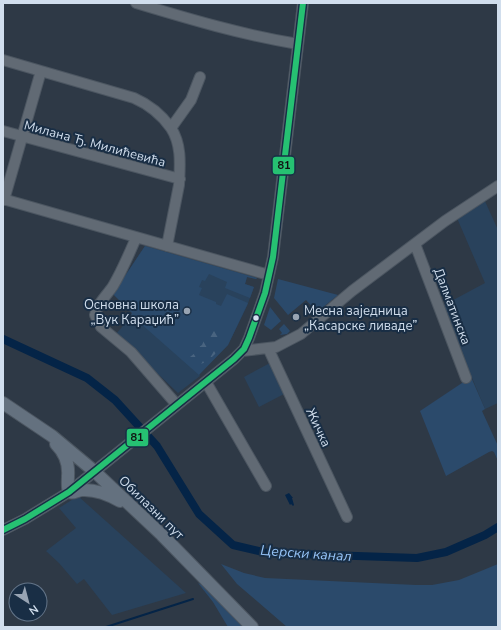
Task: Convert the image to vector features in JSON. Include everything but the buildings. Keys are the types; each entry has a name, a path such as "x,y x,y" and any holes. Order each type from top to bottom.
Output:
{"main road":[{"name":"Обилазни пут","path":"3,403 52,436 94,471 162,535 252,627"},
{"path":"52,436 66,459 68,470 67,488 69,492 71,493 83,490 97,492 127,503"}],"street":[{"path":"136,3 269,40 298,44"},
{"path":"3,530 25,519 69,492 206,382 242,351 249,338 265,293 269,275 303,3"},
{"path":"3,60 134,98 145,103 157,112 171,128 178,145 180,155 180,179 167,246"},
{"path":"41,71 3,200 269,275"},
{"path":"171,128 191,100 200,77"},
{"name":"Милана Ђ. Милићевића","path":"3,131 180,179"},
{"path":"242,351 268,348 285,343 301,334 352,291 445,221 498,186"},
{"path":"136,238 120,272 113,285 99,304 95,315 101,327 135,357 177,405"},
{"name":"Далматинска","path":"415,244 466,378"},
{"name":"Жичка","path":"268,348 347,517"},
{"path":"206,382 266,486"}],"shaded area":[{"path":"484,199 498,230 498,403 485,409 442,306 485,283 457,218"},
{"name":"Основна школа „Вук Караџић”","path":"145,246 257,278 247,277 245,284 254,287 247,306 228,345 199,374 200,376 178,393 116,334 133,314 113,294"},
{"path":"270,363 284,394 259,407 244,377"},
{"path":"289,493 293,498 293,506 291,504 290,505 285,495"},
{"path":"78,496 186,593 112,615 84,579 77,584 59,563 46,551 76,528 59,508"}],"green space":[{"name":"Основна школа „Вук Караџић”","path":"145,246 257,278 247,277 245,284 254,287 250,298 225,288 227,282 209,274 205,281 202,280 199,287 202,288 199,295 216,302 216,304 221,306 227,294 248,303 228,345 199,375 131,315 132,313 113,294"},
{"path":"278,279 338,295 322,308 315,310 306,300 288,315 274,298"},
{"path":"270,307 281,321 271,330 264,325"},
{"path":"284,324 290,331 287,334 280,335 282,333 279,329"},
{"path":"221,327 227,333 215,354 206,362 201,364 195,365 192,363 190,357 195,353 194,350 202,345 205,338 209,336 210,329"},
{"path":"471,377 485,409 482,411 498,446 498,461 494,452 492,451 446,476 420,411"},
{"path":"221,564 244,573 265,578 432,585 459,580 498,564 498,627 287,627 237,584"},
{"path":"198,583 202,585 246,627 228,627 213,602"}],"waterway":[{"name":"Церски канал","path":"3,339 87,378 115,400 157,446 199,514 233,545 267,553 417,558 446,552 485,535 498,527"},
{"path":"106,627 193,599"}],"transit line":[{"name":"81","path":"3,530 25,519 69,492 234,359 244,349 265,293 273,257 303,3"}],"place":[{"name":"Основна школа „Вук Караџић”","path":"187,311"},
{"name":"Месна заједница „Касарске ливаде”","path":"296,317"}]}
